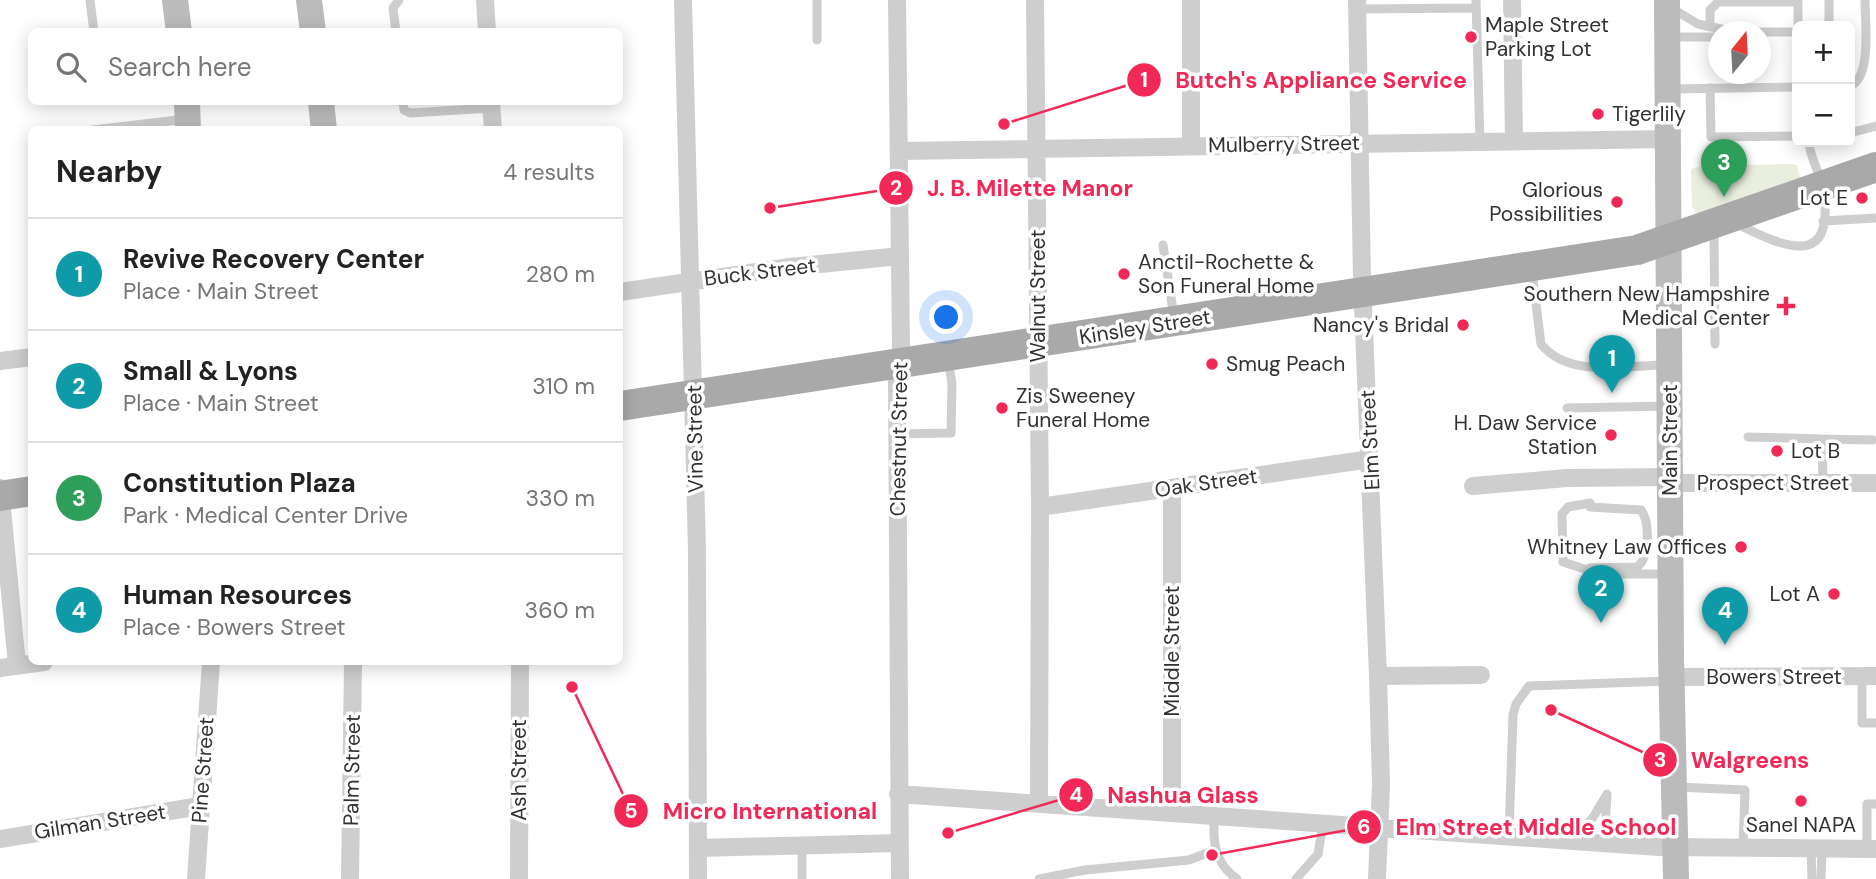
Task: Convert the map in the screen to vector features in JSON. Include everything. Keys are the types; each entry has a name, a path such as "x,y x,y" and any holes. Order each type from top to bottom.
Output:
{"main road":[{"path":"175,0 178,28"},
{"path":"309,0 312,28"},
{"name":"Main Street","path":"1667,2 1676,879"},
{"path":"321,105 324,126"},
{"name":"Kinsley Street","path":"623,405 1037,344 1637,250 1876,167"},
{"path":"0,493 28,491"}],"street":[{"path":"485,0 487,28"},
{"name":"Vine Street","path":"682,0 698,551 698,879"},
{"name":"Chestnut Street","path":"897,0 900,256 897,434 900,879"},
{"name":"Walnut Street","path":"1035,0 1040,507 1039,802"},
{"path":"1191,0 1191,146"},
{"path":"1512,0 1514,141"},
{"name":"Elm Street","path":"1357,4 1358,143 1378,676 1377,879"},
{"path":"491,105 493,126"},
{"name":"Mulberry Street","path":"899,150 1669,139"},
{"name":"Buck Street","path":"623,292 900,256"},
{"path":"0,361 28,358"},
{"name":"Oak Street","path":"1040,507 1371,459"},
{"name":"Prospect Street","path":"1473,486 1567,478 1876,483"},
{"name":"Middle Street","path":"1172,488 1172,813"},
{"path":"0,493 9,667 28,664"},
{"name":"Pine Street","path":"196,879 211,665"},
{"name":"Palm Street","path":"350,879 353,665"},
{"name":"Ash Street","path":"519,879 520,665"},
{"path":"1378,676 1481,675"},
{"name":"Bowers Street","path":"1672,679 1869,676"},
{"path":"898,794 1675,847 1872,849"},
{"name":"Gilman Street","path":"0,839 200,806"},
{"path":"698,848 899,843"}],"lane":[{"path":"90,0 94,28"},
{"path":"396,28 394,8 399,0"},
{"path":"817,0 817,40"},
{"path":"1829,0 1829,21"},
{"path":"1854,84 1858,82 1863,71 1865,0"},
{"path":"1710,21 1710,10 1718,2 1798,1 1798,21"},
{"path":"1667,2 1692,21 1708,25"},
{"path":"1357,4 1476,4 1480,141"},
{"path":"1771,32 1792,32"},
{"path":"1668,37 1708,37"},
{"path":"1668,89 1792,87"},
{"path":"1710,88 1710,137 1792,136"},
{"path":"403,105 404,110 410,113 491,105"},
{"path":"122,126 188,117"},
{"path":"1855,132 1876,126"},
{"path":"1715,344 1719,221 1781,245 1799,248 1811,244 1823,221 1822,186 1810,147"},
{"path":"1823,221 1876,218"},
{"path":"1163,245 1174,323"},
{"path":"1531,266 1541,344 1548,353 1563,363 1579,366 1670,365"},
{"path":"897,434 951,433 952,384 948,357"},
{"path":"1567,408 1670,406"},
{"path":"1748,437 1873,440"},
{"path":"1822,439 1823,482"},
{"path":"1589,568 1637,568 1646,553 1645,516 1641,510 1590,505 1568,507 1562,514 1563,562 1567,566 1589,568 1600,574 1671,574"},
{"path":"1869,676 1862,723 1876,723"},
{"path":"1509,834 1513,715 1516,704 1529,687 1672,679"},
{"path":"1674,787 1745,790 1743,848"},
{"path":"1570,839 1592,819 1607,794 1604,842"},
{"path":"1872,849 1867,804 1876,804"},
{"path":"1214,816 1215,850 1223,866 1237,879"},
{"path":"1296,879 1315,859 1321,844 1323,824"},
{"path":"802,845 802,879"},
{"path":"1039,879 1086,870 1189,860 1215,850"},
{"path":"1812,879 1817,850"},
{"path":"1817,850 1821,879"}],"green space":[{"path":"1797,165 1802,185 1701,217 1692,207 1691,169 1702,166"}],"place":[{"name":"Maple Street Parking Lot","path":"1471,37"},
{"name":"Tigerlily","path":"1598,114"},
{"name":"Butch's Appliance Service","path":"1004,124"},
{"name":"Constitution Plaza","path":"1724,197"},
{"name":"Lot E","path":"1862,198"},
{"name":"Glorious Possibilities","path":"1617,202"},
{"name":"J. B. Milette Manor","path":"770,208"},
{"name":"Anctil-Rochette & Son Funeral Home","path":"1124,274"},
{"name":"Southern New Hampshire Medical Center","path":"1786,306"},
{"name":"Nancy's Bridal","path":"1463,325"},
{"name":"Smug Peach","path":"1212,364"},
{"name":"Revive Recovery Center","path":"1612,393"},
{"name":"Zis Sweeney Funeral Home","path":"1002,408"},
{"name":"H. Daw Service Station","path":"1611,435"},
{"name":"Lot B","path":"1777,451"},
{"name":"Whitney Law Offices","path":"1741,547"},
{"name":"Lot A","path":"1834,594"},
{"name":"Small & Lyons","path":"1601,623"},
{"name":"Human Resources","path":"1725,645"},
{"name":"Micro International","path":"572,687"},
{"name":"Walgreens","path":"1551,710"},
{"name":"Sanel NAPA","path":"1801,801"},
{"name":"Nashua Glass","path":"948,833"},
{"name":"Elm Street Middle School","path":"1212,855"}]}
